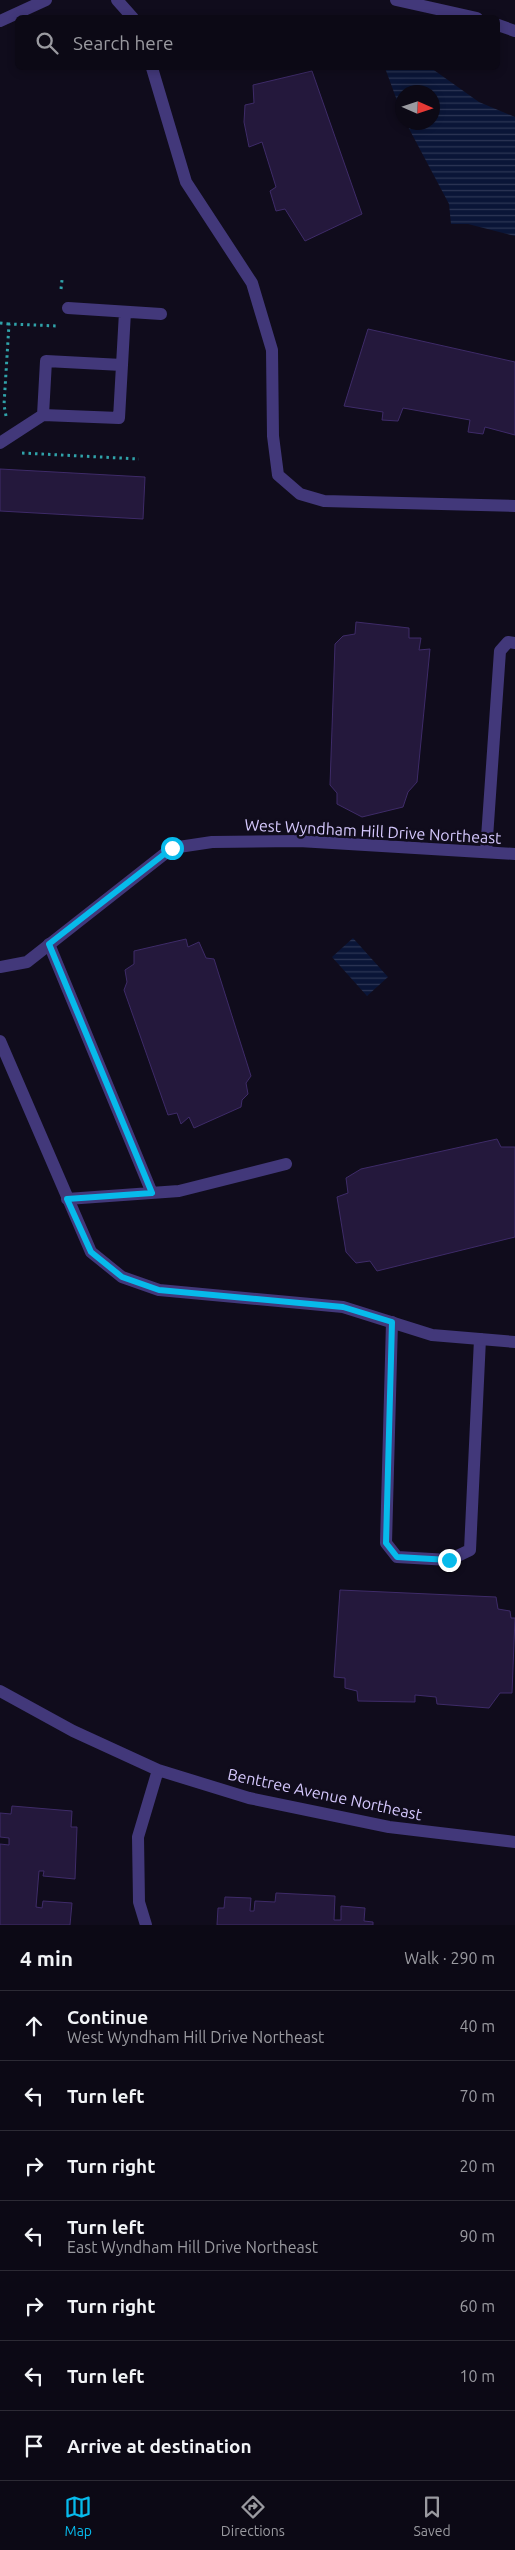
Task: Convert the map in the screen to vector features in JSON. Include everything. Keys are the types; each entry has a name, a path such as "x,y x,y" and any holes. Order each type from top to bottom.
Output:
{"street":[{"path":"0,21 46,0"},
{"path":"117,0 130,15"},
{"path":"396,0 464,15"},
{"path":"500,26 515,31"},
{"path":"153,70 186,182 252,284 258,302 272,350 273,436 278,475 300,494 324,501 515,506"},
{"path":"68,308 161,314"},
{"path":"0,443 43,415 120,418 125,312"},
{"path":"43,415 46,361 122,365"},
{"path":"486,852 500,651 508,642 515,643"},
{"name":"West Wyndham Hill Drive Northeast","path":"0,967 27,962 172,848 212,842 299,841 515,854"},
{"path":"49,944 152,1193"},
{"path":"0,1041 91,1252 122,1277 159,1290 343,1307 432,1335 515,1342"},
{"path":"67,1199 179,1190 286,1164"},
{"path":"392,1322 386,1543 397,1557 449,1560 470,1550 480,1339"},
{"name":"Benttree Avenue Northeast","path":"0,1691 73,1731 158,1770 249,1798 388,1827 515,1842"},
{"path":"146,1925 140,1902 138,1836 158,1770"}],"path":[{"path":"0,323 10,324"},
{"path":"15,452 139,460"}],"water":[{"path":"386,70 434,70 479,102 515,117 515,236 468,224 451,224 449,204 410,130 440,130 440,85 395,85 395,95"},
{"path":"353,938 388,977 367,996 332,957"}],"building":[{"path":"312,71 362,214 305,241 285,209 276,211 270,191 276,187 262,142 249,147 244,122 245,105 254,103 253,85"},
{"path":"368,329 515,362 515,435 485,427 483,434 468,432 470,420 403,408 398,421 382,420 383,412 344,406"},
{"path":"0,469 145,477 143,519 0,511"},
{"path":"356,622 409,628 409,638 421,638 419,650 430,649 417,782 408,792 403,807 362,817 337,804 337,793 330,785 335,644 343,636 355,634"},
{"path":"186,939 188,947 199,942 206,958 214,959 251,1076 246,1083 248,1094 242,1100 241,1107 194,1128 189,1117 181,1124 177,1113 168,1115 124,990 127,982 125,970 134,964 134,951"},
{"path":"497,1139 501,1147 515,1147 515,1237 377,1271 370,1261 356,1263 346,1252 337,1197 348,1193 346,1178 361,1169"},
{"path":"340,1590 496,1597 498,1609 510,1611 511,1618 515,1618 512,1693 500,1693 489,1708 437,1704 436,1697 415,1695 415,1702 358,1701 357,1691 345,1688 345,1678 334,1677"},
{"path":"12,1806 72,1811 71,1827 77,1827 75,1879 43,1876 44,1871 39,1871 36,1907 42,1908 43,1901 72,1903 70,1925 0,1925 0,1844 9,1845 9,1838 0,1837 0,1813 11,1814"},
{"path":"276,1893 335,1896 334,1920 341,1920 341,1906 365,1908 364,1921 373,1922 373,1925 217,1925 218,1908 224,1908 225,1897 251,1898 250,1911 254,1911 255,1901 275,1902"}],"route":[{"path":"172,848 49,944 152,1193 67,1199 91,1252 122,1277 159,1290 343,1307 392,1322 386,1543 397,1557 449,1560"}]}
